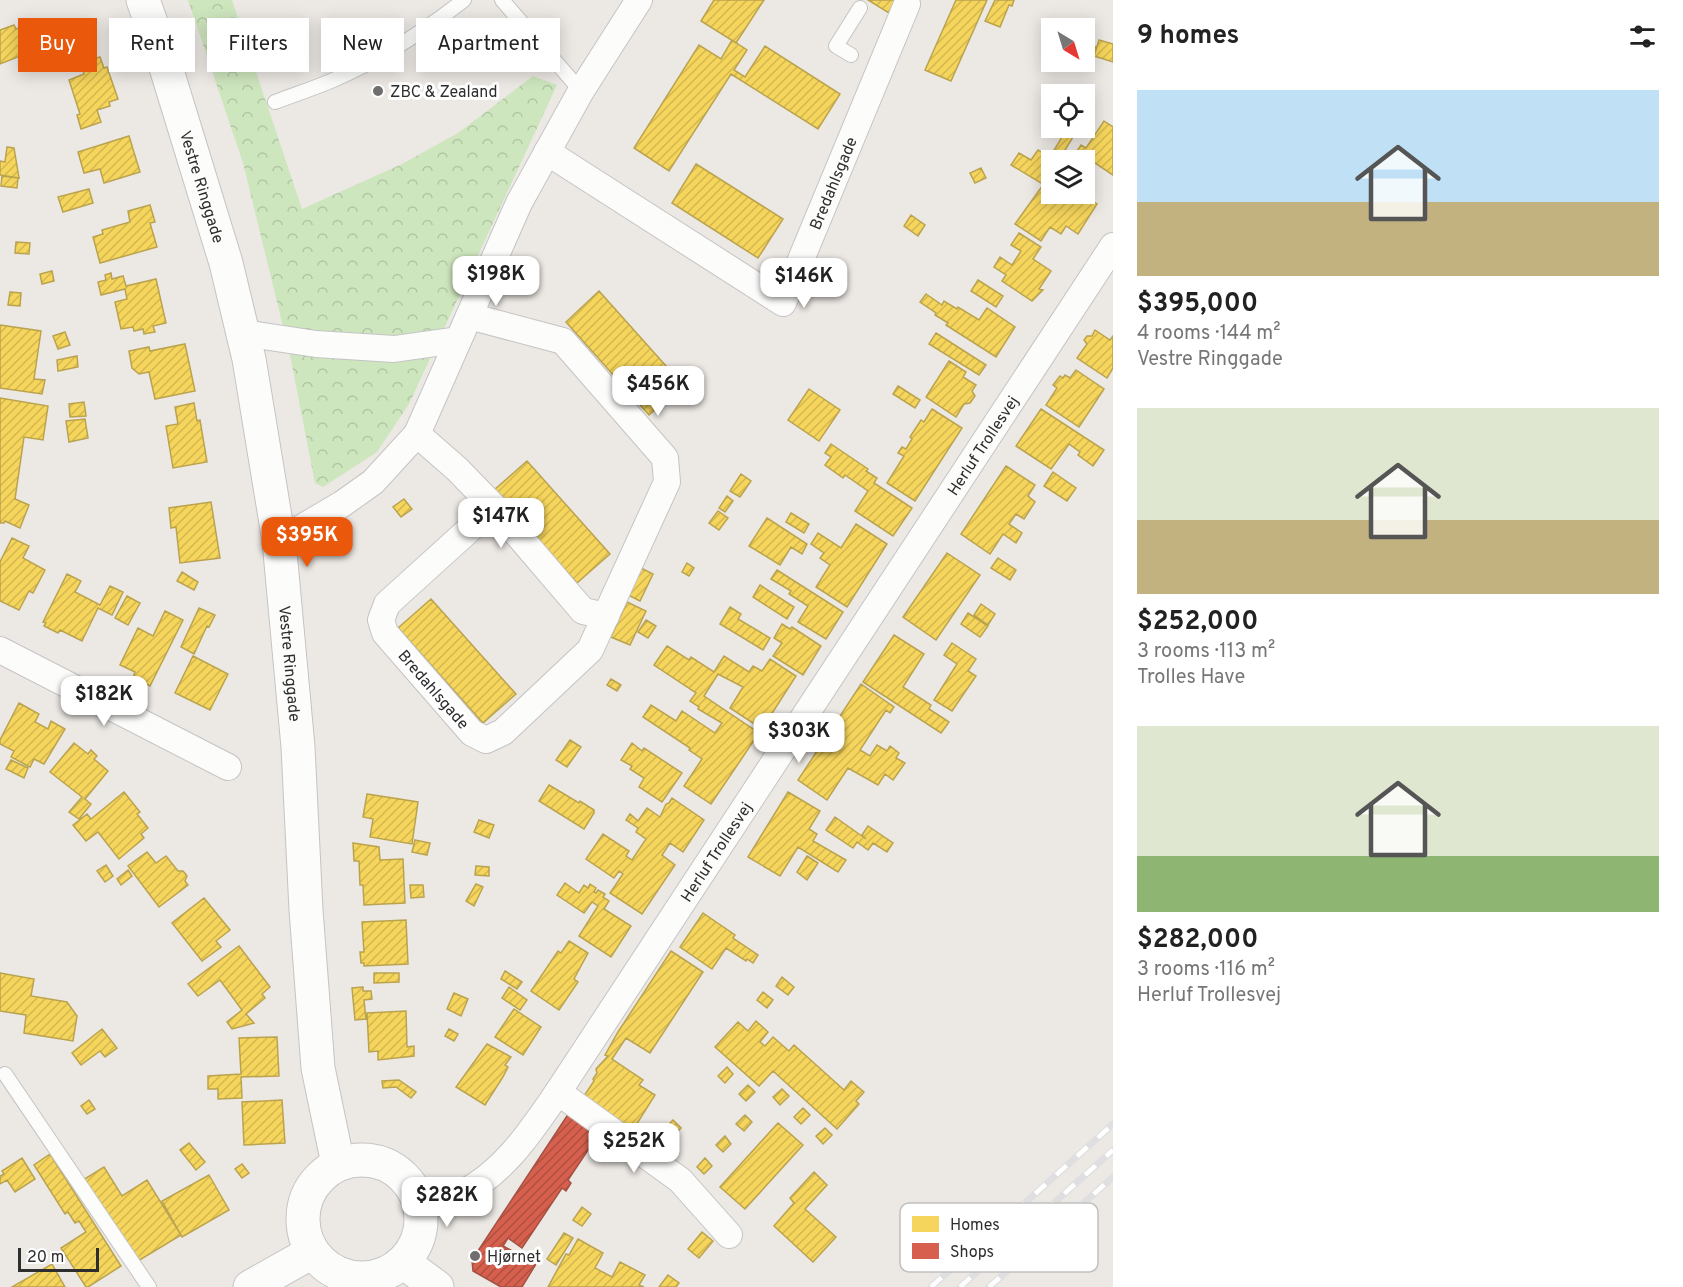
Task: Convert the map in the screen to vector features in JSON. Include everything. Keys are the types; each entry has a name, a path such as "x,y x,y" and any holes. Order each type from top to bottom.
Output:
{"street":[{"name":"Vestre Ringgade","path":"142,0 160,48 226,263 243,333 279,541 298,747 306,910 318,1068 338,1164"},
{"path":"279,541 342,504 374,482 417,434 519,203 581,91 639,0"},
{"name":"Bredahlsgade","path":"547,152 783,303 907,4"},
{"name":"Herluf Trollesvej","path":"421,1207 461,1194 490,1174 520,1146 558,1092 1113,246"},
{"name":"Bredahlsgade","path":"469,316 563,341 665,458 667,482 590,650 503,732 486,740 472,733 385,633 381,620 387,604 494,507"},
{"path":"243,333 316,344 394,349 458,340"},
{"path":"417,434 457,469 494,507 583,611 606,616"},
{"path":"0,650 228,767"},
{"path":"558,1092 680,1180 729,1235"},
{"path":"358,1159 380,1162 398,1172 413,1187 421,1207 422,1227 415,1246 403,1262 386,1274 366,1279 345,1276 327,1267 312,1252 304,1233 303,1213 309,1192 321,1176 338,1164 358,1159"},
{"path":"250,1287 312,1252"},
{"path":"403,1262 437,1287"}],"lane":[{"path":"275,102 332,81 387,53 464,0"},
{"path":"502,0 581,91"},
{"path":"851,55 836,46 860,8"},
{"path":"4,1074 149,1287"}],"green space":[{"path":"188,0 232,0 238,18 207,18 207,56"},
{"path":"212,72 256,72 302,209 402,164 458,133 533,76 557,85 409,404 377,452 323,487 315,483 290,355 243,163"}],"building: Homes":[{"path":"714,0 764,0 736,43 701,21"},
{"path":"868,0 897,0 889,13"},
{"path":"956,0 987,0 951,81 925,70"},
{"path":"995,0 1014,0 1012,6 1009,5 1000,27 985,21"},
{"path":"14,25 16,29 18,28 18,57 0,64 0,30"},
{"path":"732,40 747,50 734,70 745,77 765,46 840,94 818,129 731,74 669,171 634,148 699,45 721,59"},
{"path":"1099,40 1113,44 1113,62 1095,56"},
{"path":"100,57 104,68 107,67 118,99 109,102 110,106 97,110 101,122 81,129 77,115 80,114 69,80 84,74 83,72 97,72 97,58"},
{"path":"1104,121 1113,127 1113,175 1095,163 1095,150 1078,150 1081,145 1086,148 1095,138"},
{"path":"129,136 140,172 104,183 100,169 84,173 78,152"},
{"path":"1061,138 1072,138 1065,150 1054,150"},
{"path":"7,147 14,148 19,178 0,175 0,161 5,162"},
{"path":"1038,150 1041,152 1041,183 1011,165 1019,153 1031,160"},
{"path":"696,164 783,219 758,258 672,203"},
{"path":"981,168 986,178 975,183 970,173"},
{"path":"2,176 18,178 17,188 1,186"},
{"path":"1041,188 1041,204 1097,204 1078,234 1066,226 1061,234 1050,227 1041,241 1015,224"},
{"path":"89,189 93,203 63,212 58,197"},
{"path":"150,205 155,222 150,223 157,247 100,263 93,237 103,234 102,230 130,222 128,211"},
{"path":"911,215 925,225 918,236 904,226"},
{"path":"1019,233 1041,247 1033,259 1051,271 1039,289 1043,290 1032,301 1002,281 1006,275 994,267 1000,257 1012,265 1021,251 1011,245"},
{"path":"16,242 30,243 29,254 15,253"},
{"path":"52,271 54,281 42,284 40,274"},
{"path":"111,273 112,279 123,276 126,286 156,279 166,323 153,326 155,332 144,334 143,329 134,331 133,327 121,329 115,302 127,299 125,289 101,295 98,282 106,280 105,275"},
{"path":"978,280 1003,296 996,307 971,291"},
{"path":"599,291 683,385 649,415 566,322"},
{"path":"10,292 21,293 20,306 8,305"},
{"path":"926,294 942,305 944,301 979,320 987,308 1015,327 996,357 946,325 948,323 920,302"},
{"path":"0,325 41,331 34,379 45,380 42,394 0,388"},
{"path":"1095,330 1110,340 1113,336 1113,368 1107,378 1077,358 1087,344 1084,340 1087,336 1092,336"},
{"path":"65,332 70,345 58,349 53,336"},
{"path":"936,333 986,365 979,375 929,344"},
{"path":"185,344 195,391 155,399 149,372 139,374 132,368 129,351 149,347 150,351"},
{"path":"77,356 78,367 58,371 57,360"},
{"path":"949,361 966,372 963,377 976,385 972,391 975,396 970,403 964,404 956,417 926,397"},
{"path":"1076,370 1104,389 1079,427 1046,405 1057,388 1053,385 1060,376 1063,378 1065,375 1070,378"},
{"path":"898,386 920,400 915,408 893,394"},
{"path":"809,389 840,410 819,441 788,420"},
{"path":"0,398 48,406 43,440 24,437 15,499 29,505 20,528 5,521 0,523"},
{"path":"84,402 86,416 70,417 69,404"},
{"path":"194,403 197,421 200,420 207,462 173,468 166,426 178,424 175,407"},
{"path":"932,409 962,428 915,501 887,483 904,456 898,453 902,447 906,449 912,439 910,437 921,420 924,422"},
{"path":"1041,409 1104,450 1093,466 1078,455 1080,452 1069,444 1051,469 1016,446"},
{"path":"85,419 88,438 69,442 66,421"},
{"path":"831,444 868,469 866,471 877,478 874,483 912,508 893,536 855,511 868,491 845,475 843,478 825,465 831,457 825,453"},
{"path":"527,461 610,554 577,583 494,490"},
{"path":"1006,466 1035,485 1028,496 1035,502 1024,519 1016,514 1009,524 1022,533 1016,543 1003,534 990,554 961,534"},
{"path":"1053,472 1076,488 1067,501 1044,486"},
{"path":"741,474 751,481 740,497 730,491"},
{"path":"727,496 733,501 725,512 719,508"},
{"path":"404,499 412,509 401,517 393,507"},
{"path":"211,502 220,558 180,563 176,527 171,528 169,508"},
{"path":"718,511 728,518 719,530 709,523"},
{"path":"791,513 809,524 804,533 786,522"},
{"path":"767,518 807,544 802,554 791,547 780,565 749,546"},
{"path":"856,524 887,544 847,607 816,587 830,565 820,558 824,553 811,544 818,533 841,548"},
{"path":"12,538 29,546 23,558 45,570 33,593 29,591 19,610 0,601 0,562"},
{"path":"947,553 980,575 936,640 903,617"},
{"path":"998,558 1016,570 1010,580 991,568"},
{"path":"687,563 694,568 689,576 682,572"},
{"path":"641,568 653,574 640,601 628,595"},
{"path":"777,570 843,612 826,639 798,622 808,606 789,594 791,591 771,579"},
{"path":"182,572 198,582 194,590 177,581"},
{"path":"67,574 81,581 75,592 100,605 110,586 123,592 112,615 98,608 82,641 60,630 58,633 44,626 46,623 43,622"},
{"path":"760,585 794,607 787,619 753,597"},
{"path":"127,596 140,603 128,625 115,618"},
{"path":"431,599 516,694 483,723 398,628"},
{"path":"627,602 646,611 630,645 611,637"},
{"path":"981,604 995,614 988,625 974,615"},
{"path":"730,607 741,614 738,619 770,638 763,650 720,624"},
{"path":"199,608 215,615 209,627 207,626 194,654 181,647"},
{"path":"165,611 183,620 150,686 133,678 135,672 120,665 138,628 153,636"},
{"path":"968,613 988,626 980,637 961,624"},
{"path":"646,620 656,626 648,638 638,632"},
{"path":"782,624 790,629 792,627 821,646 803,675 773,656 782,643 774,638"},
{"path":"894,635 924,654 903,687 931,705 929,709 949,722 941,733 863,682"},
{"path":"952,643 976,659 968,671 976,676 952,711 934,700 957,664 944,655"},
{"path":"667,646 689,660 691,657 714,672 724,656 749,672 753,666 762,671 770,659 796,676 762,729 730,708 743,687 718,674 704,696 759,733 711,804 684,786 702,759 689,750 690,748 643,717 651,705 676,721 682,711 715,733 722,723 698,709 699,707 690,701 696,693 654,665"},
{"path":"193,656 228,674 210,710 175,693"},
{"path":"611,679 621,685 617,691 607,685"},
{"path":"861,684 894,707 890,713 886,710 860,750 870,756 877,745 887,751 890,746 899,753 896,758 905,763 893,780 885,774 878,785 848,768 827,800 798,780"},
{"path":"19,703 39,714 35,722 48,729 51,721 65,729 44,764 34,759 30,767 11,757 14,751 0,744"},
{"path":"570,740 581,747 567,767 556,760"},
{"path":"74,743 88,754 91,750 97,756 94,759 108,771 85,799 91,804 79,819 69,812 82,797 50,772"},
{"path":"632,743 642,751 644,748 682,773 662,802 639,787 644,778 630,769 632,766 621,760"},
{"path":"11,760 28,768 24,778 6,769"},
{"path":"549,785 594,810 584,829 539,801"},
{"path":"124,792 140,812 137,814 148,828 141,834 144,838 119,859 98,832 86,841 73,825 87,814 91,819"},
{"path":"788,792 820,811 809,829 817,834 813,841 846,860 838,872 798,847 780,876 748,857"},
{"path":"367,794 418,802 412,844 370,837 373,819 363,817"},
{"path":"672,798 704,820 683,852 670,843 662,855 675,865 642,914 610,893 623,874 619,871 614,878 586,859 603,834 629,851 626,856 632,860 646,839 636,832 638,828 626,820 630,814 638,821 647,808 660,817 666,804"},
{"path":"835,817 866,839 862,835 868,826 893,843 887,852 873,843 868,850 857,842 853,848 826,830"},
{"path":"479,820 494,825 489,838 474,832"},
{"path":"415,840 430,843 427,855 412,852"},
{"path":"353,843 379,847 380,860 403,859 405,903 364,905 359,861 354,861"},
{"path":"147,852 156,863 166,856 178,871 183,871 187,876 185,881 188,885 159,907 128,866"},
{"path":"807,856 818,863 807,880 797,872"},
{"path":"106,865 113,876 105,882 97,871"},
{"path":"476,866 489,867 489,876 475,875"},
{"path":"128,870 132,876 121,885 117,879"},
{"path":"565,883 579,893 584,885 588,888 590,884 596,888 594,892 598,890 605,894 603,897 609,901 604,909 631,926 611,957 579,936 598,906 592,902 584,913 557,895"},
{"path":"476,884 483,887 474,906 466,901"},
{"path":"410,885 423,885 424,897 411,898"},
{"path":"204,898 230,930 216,941 221,947 202,961 172,923"},
{"path":"703,913 735,935 733,938 758,955 753,963 726,948 712,969 680,947"},
{"path":"406,920 408,964 364,966 364,963 361,963 360,952 364,952 362,922"},
{"path":"569,941 588,953 574,979 578,982 559,1010 531,991 558,951 561,953"},
{"path":"239,946 270,987 262,994 265,998 246,1014 254,1023 232,1029 227,1022 242,1010 220,980 198,996 188,984"},
{"path":"671,951 703,972 650,1053 626,1038 612,1059 643,1080 639,1085 655,1095 633,1130 584,1096 594,1081 596,1069 608,1056 605,1055 618,1032"},
{"path":"505,971 522,982 517,989 501,979"},
{"path":"0,973 34,979 31,996 67,1002 77,1016 73,1041 24,1033 26,1015 0,1011"},
{"path":"374,973 399,973 399,982 374,983"},
{"path":"782,977 794,987 788,995 776,986"},
{"path":"363,987 363,991 371,991 372,999 364,1000 366,1019 355,1020 352,988"},
{"path":"509,987 527,1000 520,1010 502,998"},
{"path":"763,992 773,1000 767,1008 757,1000"},
{"path":"454,993 468,999 461,1016 447,1009"},
{"path":"514,1009 541,1027 523,1055 495,1037"},
{"path":"406,1011 407,1047 414,1046 414,1056 378,1060 378,1051 369,1052 367,1013"},
{"path":"756,1021 768,1032 760,1042 765,1046 773,1037 789,1051 794,1045 844,1090 851,1081 864,1092 856,1101 859,1104 837,1129 773,1071 759,1086 715,1047 738,1022 748,1031"},
{"path":"102,1029 117,1048 105,1057 100,1051 81,1065 72,1053"},
{"path":"449,1029 458,1034 454,1041 445,1036"},
{"path":"277,1037 279,1076 241,1077 242,1098 218,1099 218,1089 208,1089 208,1076 241,1074 239,1038"},
{"path":"487,1044 511,1057 505,1065 508,1067 503,1077 485,1105 456,1087"},
{"path":"727,1067 733,1074 725,1083 718,1076"},
{"path":"399,1080 416,1092 411,1098 396,1087 383,1088 382,1081"},
{"path":"748,1085 755,1092 746,1101 739,1094"},
{"path":"782,1089 789,1096 780,1105 773,1097"},
{"path":"89,1100 95,1109 87,1114 81,1106"},
{"path":"282,1100 285,1143 244,1145 242,1102"},
{"path":"803,1108 810,1115 801,1124 794,1117"},
{"path":"745,1115 752,1122 744,1131 736,1124"},
{"path":"673,1120 681,1128 675,1134 667,1126"},
{"path":"778,1123 803,1145 745,1209 720,1187"},
{"path":"825,1128 832,1135 823,1144 816,1136"},
{"path":"725,1136 731,1144 723,1152 716,1145"},
{"path":"189,1143 205,1162 196,1170 180,1150"},
{"path":"50,1154 121,1266 88,1287 61,1248 86,1232 79,1221 75,1223 68,1212 65,1214 34,1165"},
{"path":"22,1158 35,1179 15,1192 7,1180 0,1184 0,1176 4,1174 2,1171"},
{"path":"705,1158 712,1166 704,1174 697,1167"},
{"path":"242,1164 249,1173 242,1178 235,1169"},
{"path":"104,1167 122,1196 147,1180 181,1235 138,1261 127,1243 124,1245 83,1180"},
{"path":"814,1172 827,1185 805,1209 836,1237 813,1262 774,1226 794,1203 790,1198"},
{"path":"209,1175 229,1210 182,1237 162,1201"},
{"path":"582,1207 591,1214 582,1226 573,1220"},
{"path":"702,1232 713,1241 699,1258 688,1249"},
{"path":"564,1233 573,1238 556,1265 547,1259"},
{"path":"578,1239 603,1253 595,1268 612,1277 620,1262 645,1275 639,1285 644,1287 548,1287 566,1254 569,1255"},
{"path":"52,1264 65,1287 12,1287"},
{"path":"668,1275 679,1283 676,1287 659,1287"}],"building: Shops":[{"path":"569,1113 596,1138 568,1180 571,1183 566,1191 562,1188 522,1248 508,1238 503,1246 536,1264 522,1287 501,1287 473,1271 472,1260"}],"railway":[{"path":"1025,1203 1113,1124"},
{"path":"1054,1203 1113,1150"},
{"path":"1084,1203 1113,1177"},
{"path":"931,1287 948,1272"},
{"path":"960,1287 977,1272"},
{"path":"989,1287 1006,1272"}],"place":[{"name":"ZBC & Zealand","path":"378,91"},
{"name":"Hjørnet","path":"475,1256"}]}
